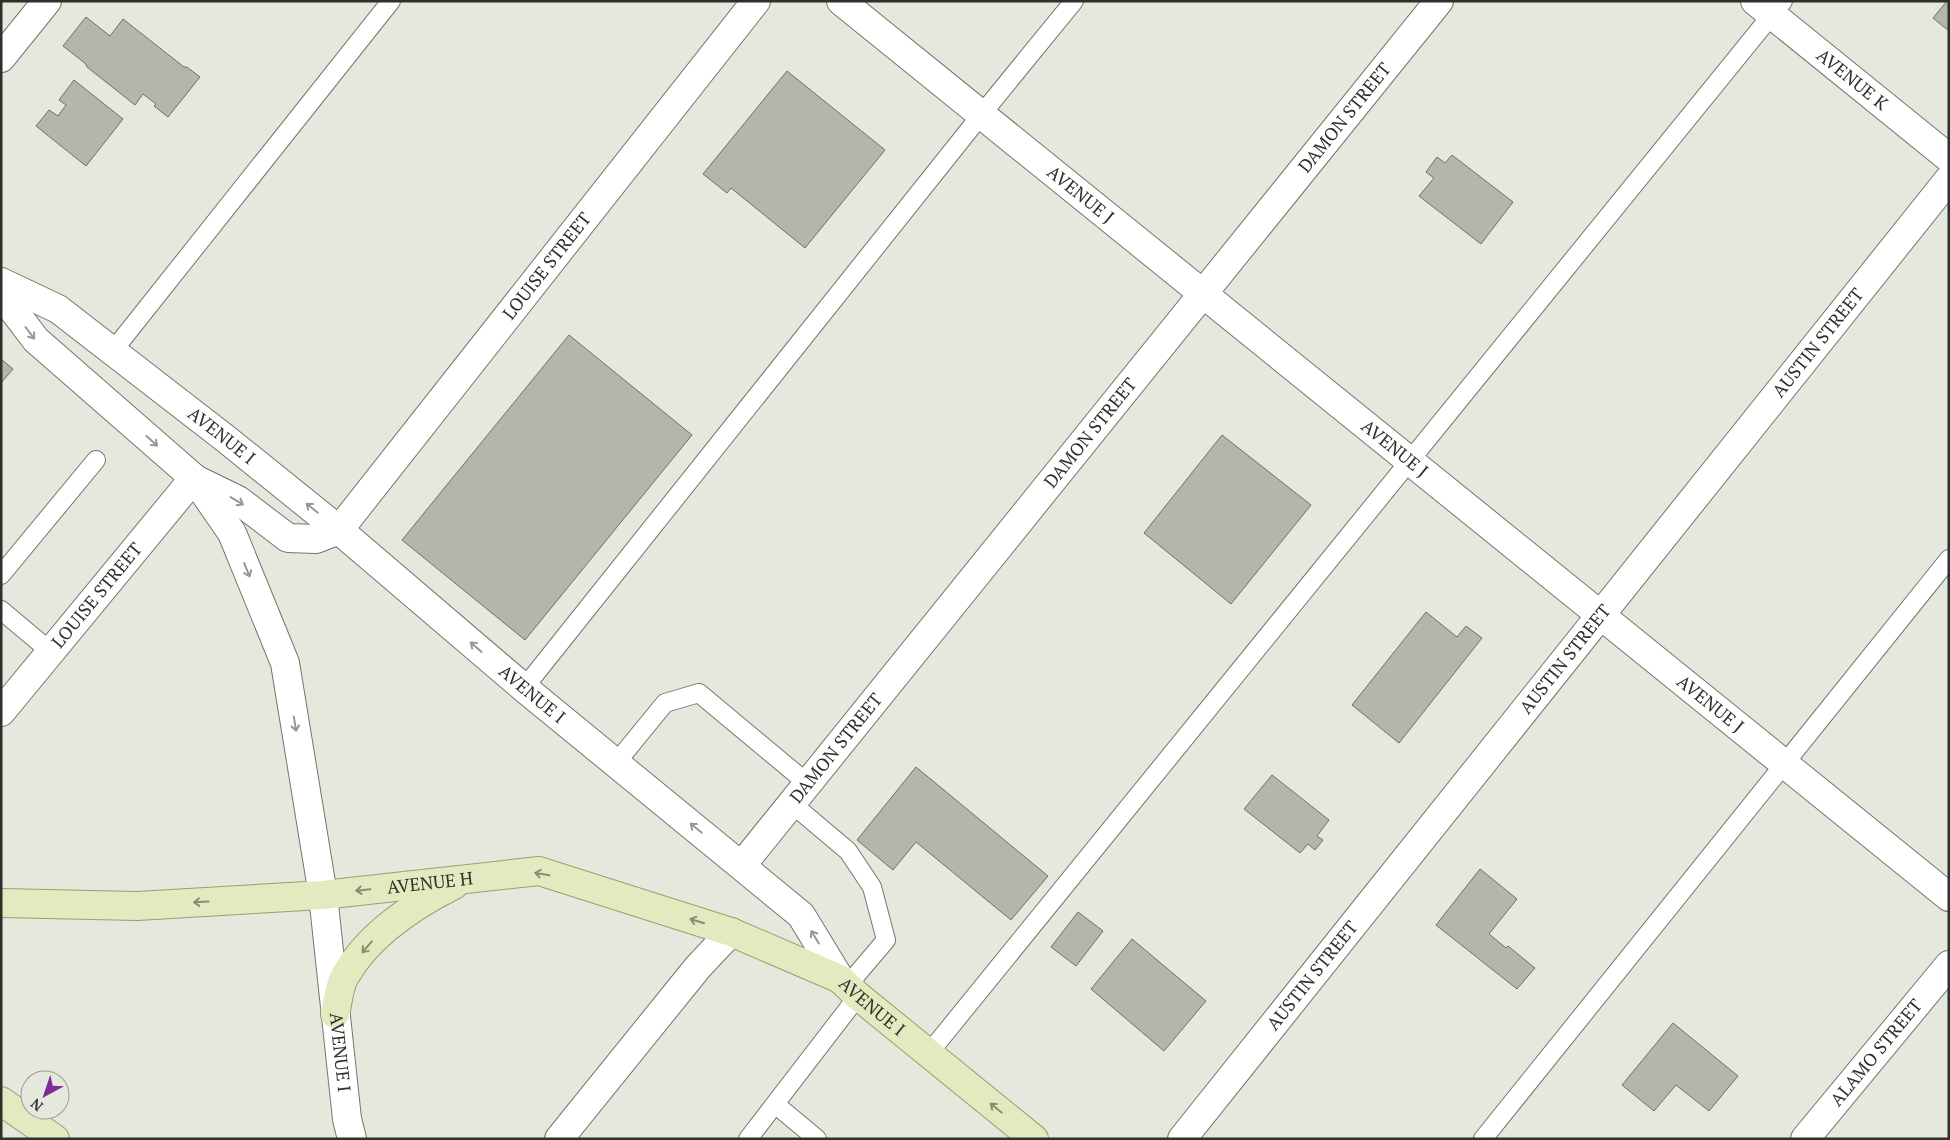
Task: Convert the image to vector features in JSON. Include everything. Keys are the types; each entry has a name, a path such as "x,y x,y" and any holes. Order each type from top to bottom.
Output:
{"main road":[{"name":"AVENUE H","path":"1,903 137,906 323,895 539,872 731,932 848,987"},
{"path":"336,1014 344,977 374,940 398,917 453,885 482,878"},
{"name":"AVENUE I","path":"848,987 1034,1139"},
{"path":"1,1101 50,1137"}],"street":[{"path":"1,58 47,1"},
{"name":"LOUISE STREET","path":"339,530 756,1"},
{"name":"AVENUE J","path":"841,1 1949,896"},
{"name":"DAMON STREET","path":"742,865 1439,1"},
{"name":"AVENUE K","path":"1770,6 1949,158"},
{"name":"AUSTIN STREET","path":"1182,1139 1949,179"},
{"name":"AVENUE I","path":"1,282 58,309 226,439 339,530 616,764 742,865 801,915 848,987"},
{"name":"AVENUE I","path":"1,294 36,340 194,478 232,533 285,663 323,895 347,1119 352,1139"},
{"path":"194,478 238,500 288,538 316,539 339,530"},
{"name":"LOUISE STREET","path":"1,712 194,478"},
{"path":"559,1139 698,967 731,932"},
{"name":"ALAMO STREET","path":"1804,1139 1949,965"}],"lane":[{"path":"112,352 391,1"},
{"path":"524,688 1074,1"},
{"path":"929,1053 1410,461 1770,6"},
{"path":"1,575 96,460"},
{"path":"1482,1139 1949,559"},
{"path":"1,610 51,652"},
{"path":"616,764 664,703 699,693 799,793 848,851 872,887 886,940 848,987 776,1104 748,1139"},
{"path":"776,1104 817,1139"}],"building":[{"path":"1949,1 1949,31 1933,18"},
{"path":"86,17 110,36 123,19 184,67 187,67 200,77 168,117 143,94 135,105 63,46"},
{"path":"787,71 885,150 805,248 731,188 727,193 703,174"},
{"path":"74,80 123,119 86,166 36,126 49,110 58,116 66,105 59,100"},
{"path":"1452,155 1513,202 1481,244 1419,196 1434,178 1426,172 1437,157 1445,163"},
{"path":"569,335 692,435 525,640 402,540"},
{"path":"1,359 13,369 1,383"},
{"path":"1222,435 1311,505 1231,604 1144,533"},
{"path":"1426,612 1457,637 1466,626 1482,638 1399,743 1352,705"},
{"path":"916,767 1048,876 1011,920 916,842 893,870 857,840"},
{"path":"1272,775 1329,820 1317,836 1323,840 1315,850 1308,844 1300,853 1244,809"},
{"path":"1480,869 1517,899 1489,934 1506,948 1508,946 1535,968 1517,989 1436,925"},
{"path":"1078,912 1103,931 1076,966 1051,947"},
{"path":"1132,939 1206,1001 1164,1051 1091,989"},
{"path":"1673,1023 1738,1076 1709,1111 1676,1085 1654,1111 1622,1085"}]}
